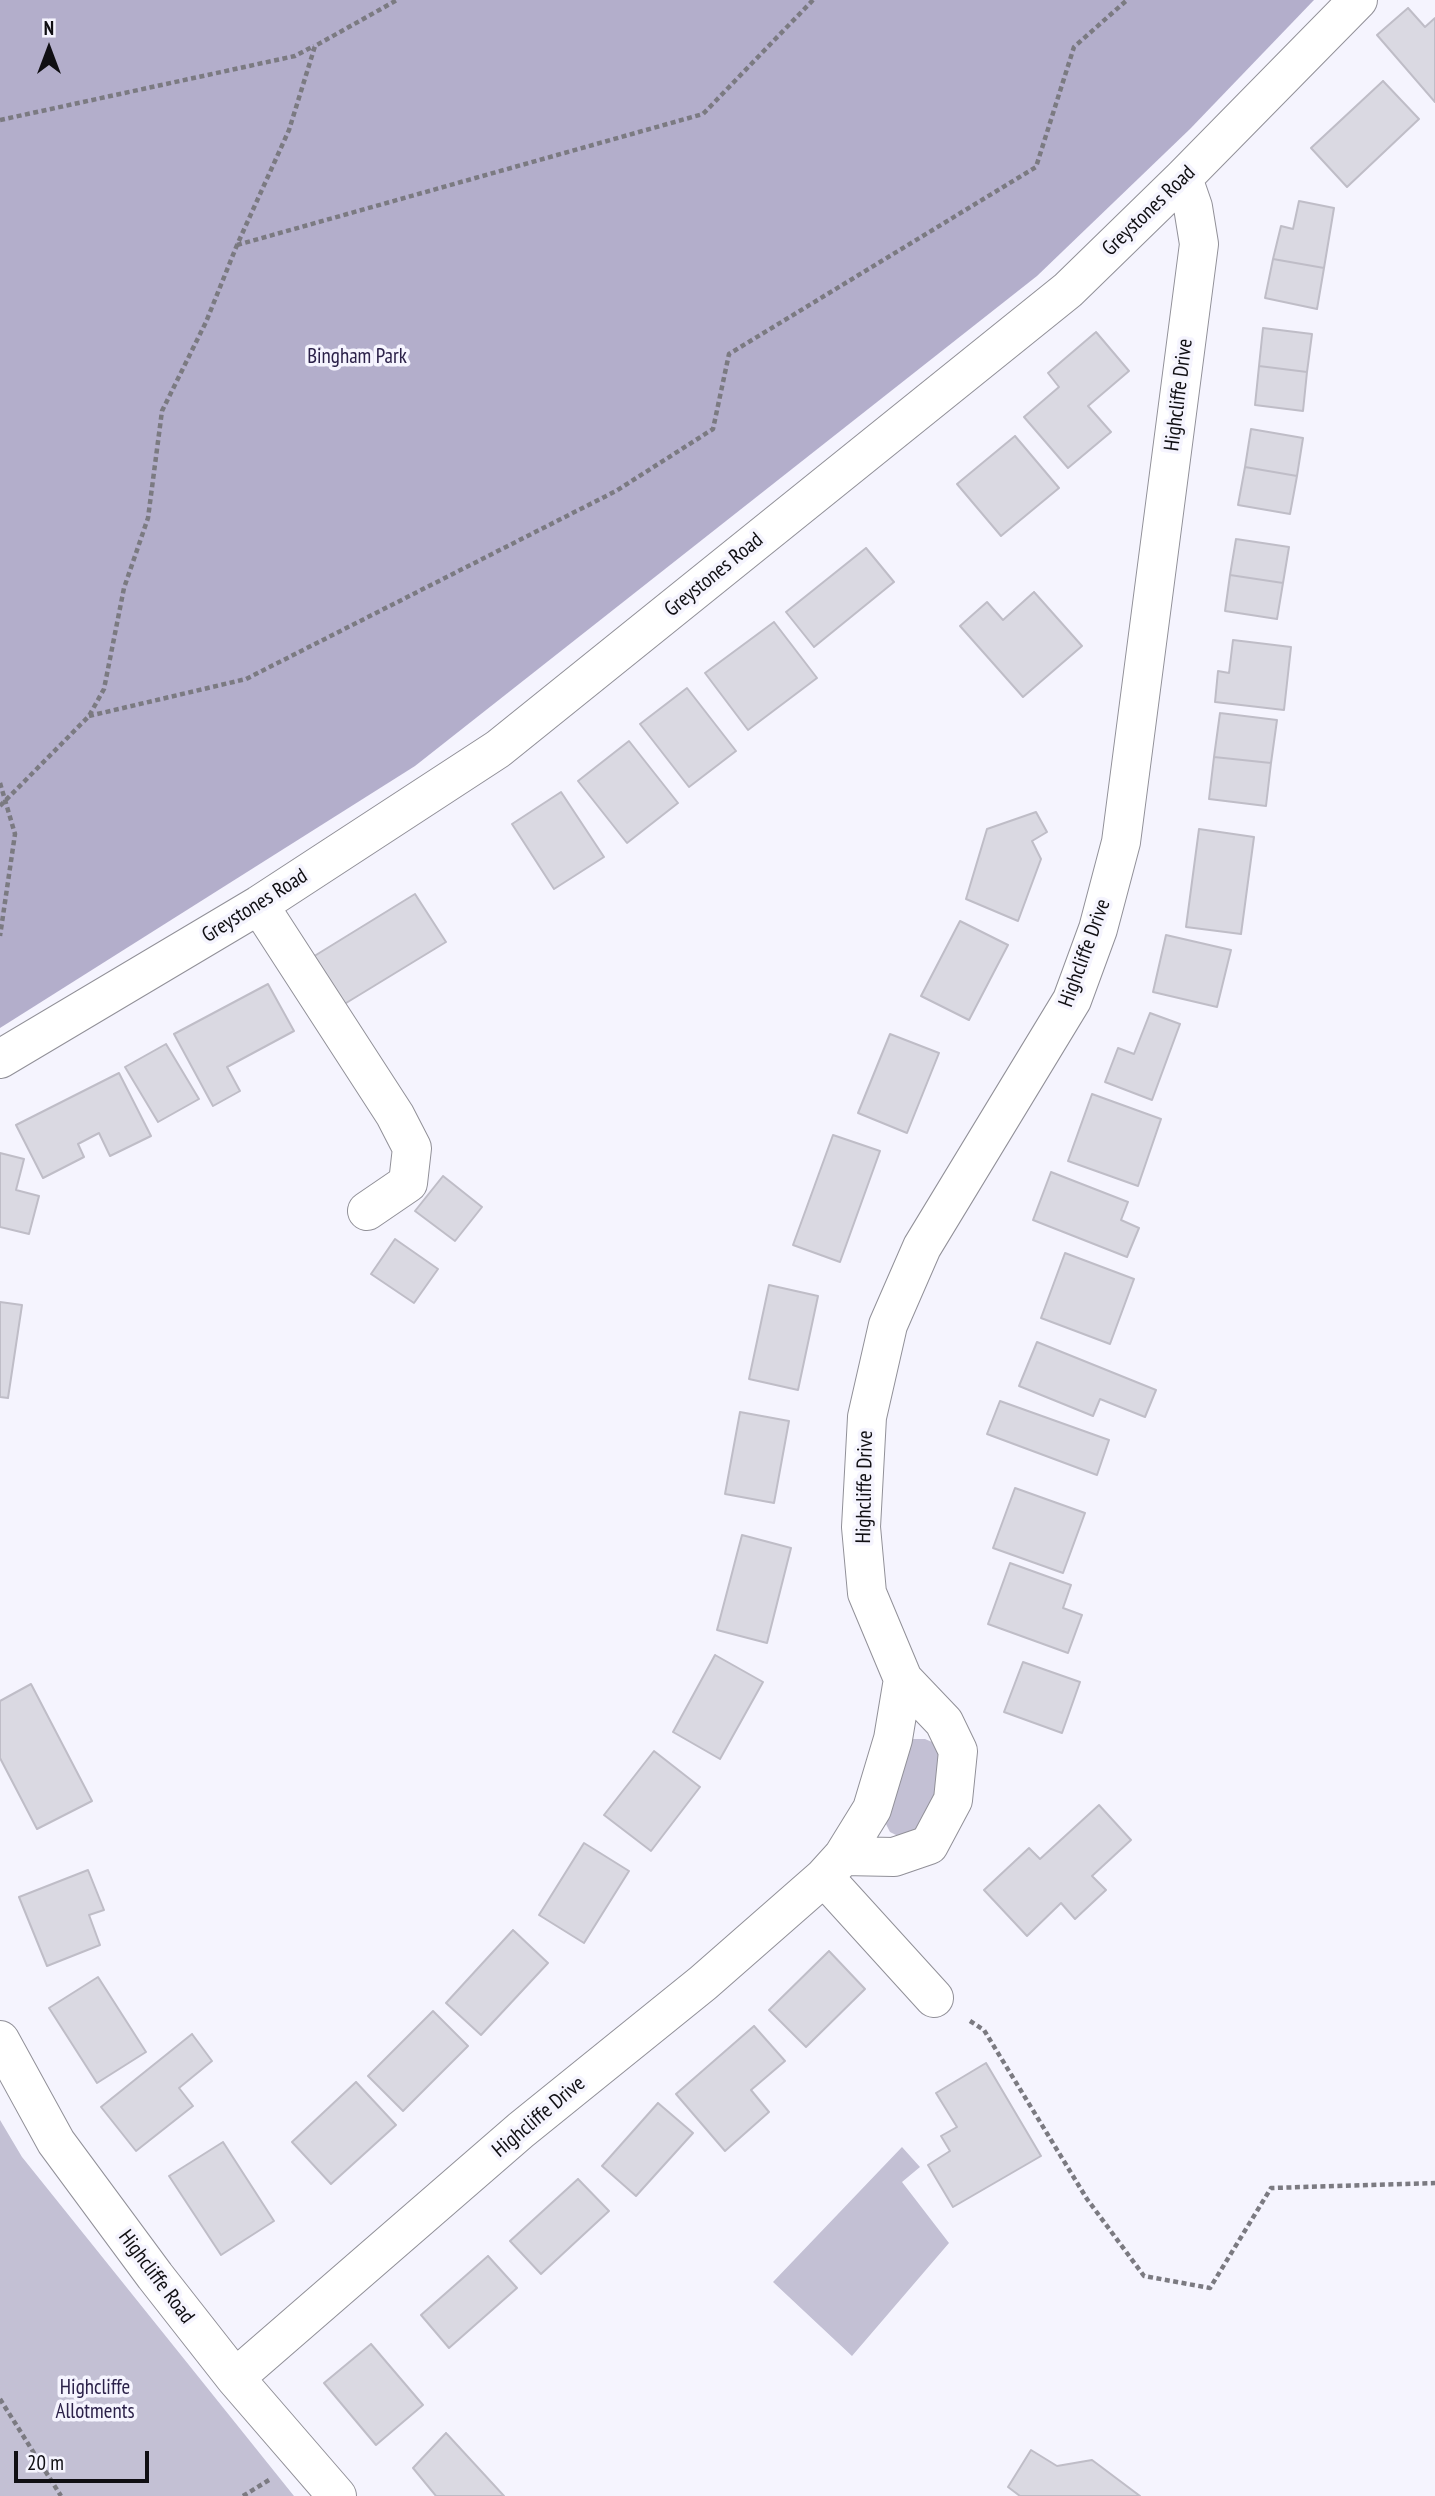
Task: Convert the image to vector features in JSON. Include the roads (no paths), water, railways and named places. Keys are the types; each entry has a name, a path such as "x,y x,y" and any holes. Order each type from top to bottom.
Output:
{"street":[{"name":"Greystones Road","path":"0,1059 259,905 498,749 1068,290 1183,178 1357,0"},
{"name":"Highcliffe Drive","path":"834,1867 894,1857 929,1845 953,1800 958,1751 944,1722 903,1679 867,1592 861,1527 867,1416 888,1325 922,1247 1072,1000 1098,929 1121,842 1199,244 1193,207 1183,178"},
{"path":"259,905 395,1115 412,1148 408,1183 367,1211"},
{"name":"Highcliffe Drive","path":"235,2378 521,2130 703,1983 834,1867 872,1809 884,1774 903,1679"},
{"path":"834,1867 934,1998"},
{"name":"Highcliffe Road","path":"0,2040 56,2142 155,2276 235,2378 337,2496"}],"park label":[{"name":"Bingham Park","path":"357,357"},
{"name":"Highcliffe Allotments","path":"95,2400"}]}
